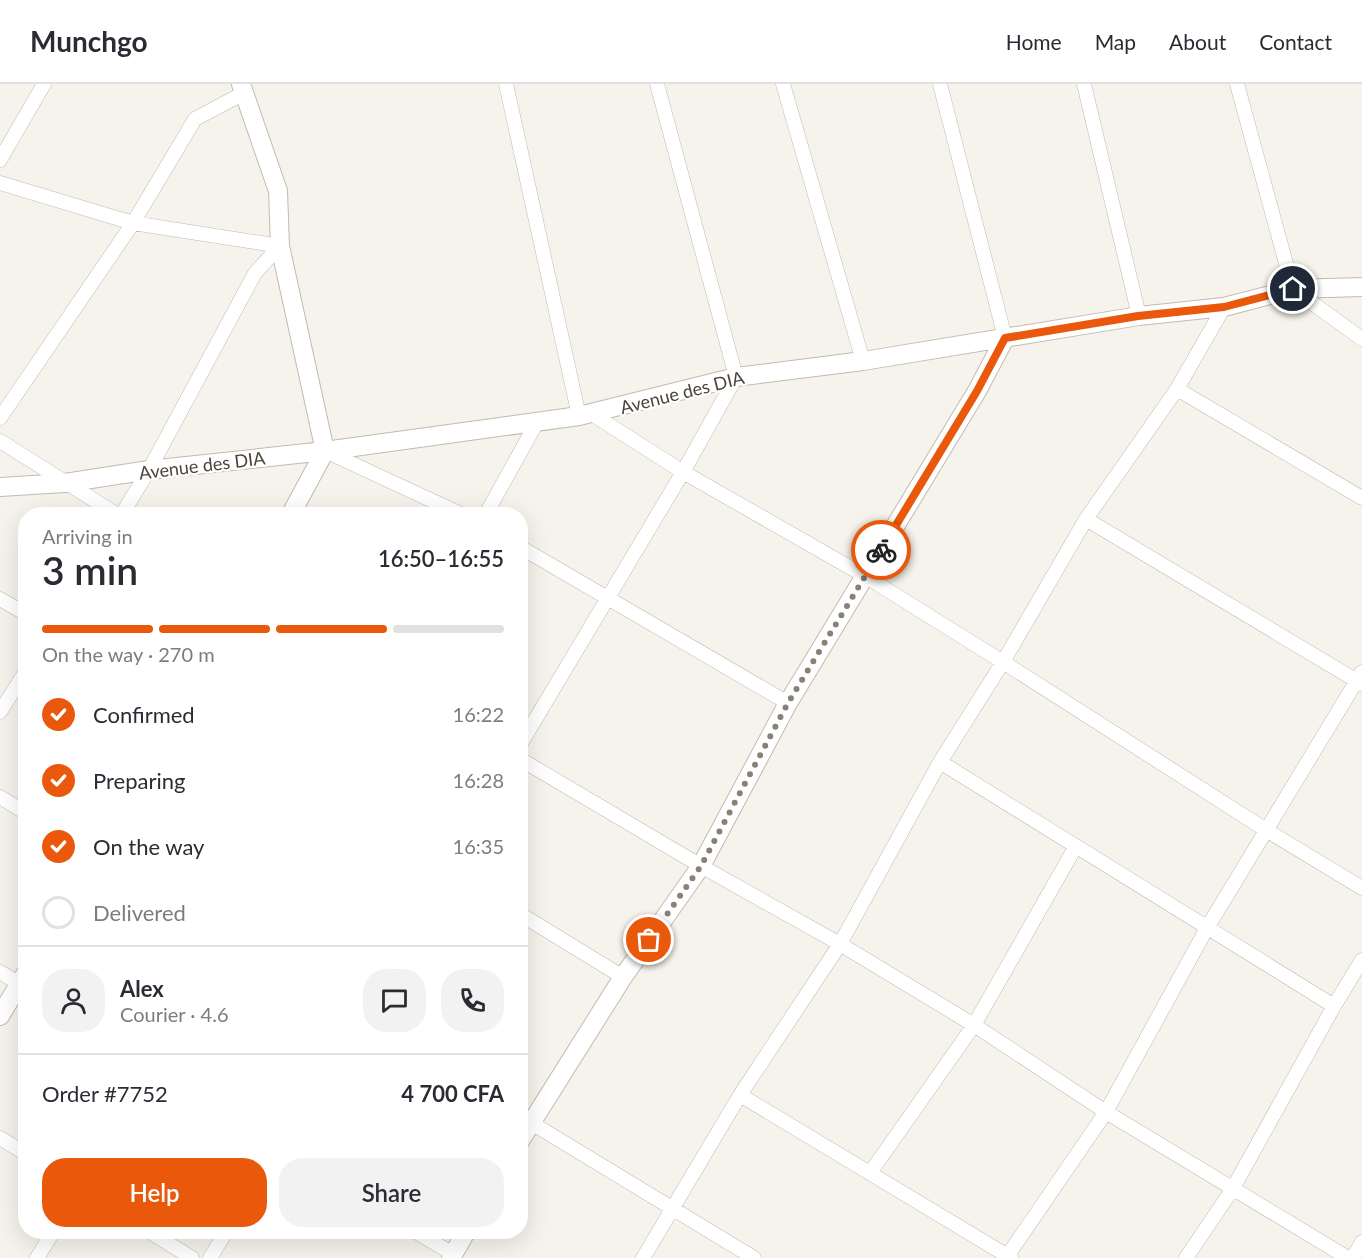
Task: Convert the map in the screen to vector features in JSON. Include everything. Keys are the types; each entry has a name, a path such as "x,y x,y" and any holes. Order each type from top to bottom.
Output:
{"street":[{"path":"0,160 44,84"},
{"path":"506,84 585,415 865,576 1266,830 1362,888"},
{"path":"528,732 683,472 736,376 657,84"},
{"path":"783,84 863,361"},
{"path":"528,1116 701,866 788,703 977,391 1005,338 940,84"},
{"path":"1084,84 1138,316"},
{"path":"1237,84 1293,289 1362,339"},
{"path":"0,418 133,223 195,119 243,88 278,191 280,246 325,450 295,507"},
{"path":"0,183 133,223 280,246"},
{"path":"126,507 149,470 255,273 280,246"},
{"name":"Avenue des DIA","path":"0,486 65,483 149,470 325,450 585,415 736,376 863,361 1138,316 1224,307 1293,289 1362,287"},
{"path":"644,1258 740,1095 840,944 940,762 1004,662 1086,519 1177,389 1224,307"},
{"path":"1177,389 1362,498"},
{"path":"490,507 537,422"},
{"path":"0,441 104,507"},
{"path":"325,450 446,507"},
{"path":"740,1095 1008,1257 1106,1112 1207,928 1360,679 1086,519"},
{"path":"528,552 788,703"},
{"path":"0,598 18,609"},
{"path":"0,712 18,683"},
{"path":"940,762 1334,1006"},
{"path":"528,764 974,1024 1106,1112 1348,1258"},
{"path":"0,797 18,808"},
{"path":"870,1173 974,1024 1076,846"},
{"path":"528,919 623,976"},
{"path":"1186,1258 1232,1190 1362,960"},
{"path":"0,972 18,980"},
{"path":"0,1016 18,989"},
{"path":"528,1120 754,1258"},
{"path":"0,1138 18,1149"},
{"path":"37,1258 49,1239"},
{"path":"161,1239 192,1258"},
{"path":"210,1258 222,1239"},
{"path":"426,1239 452,1256 462,1239"},
{"path":"1353,1258 1362,1242"}],"way so far":[{"path":"649,940 701,866 788,703 881,550"}],"route":[{"path":"881,550 977,391 1005,338 1138,316 1224,307 1293,289"}]}
